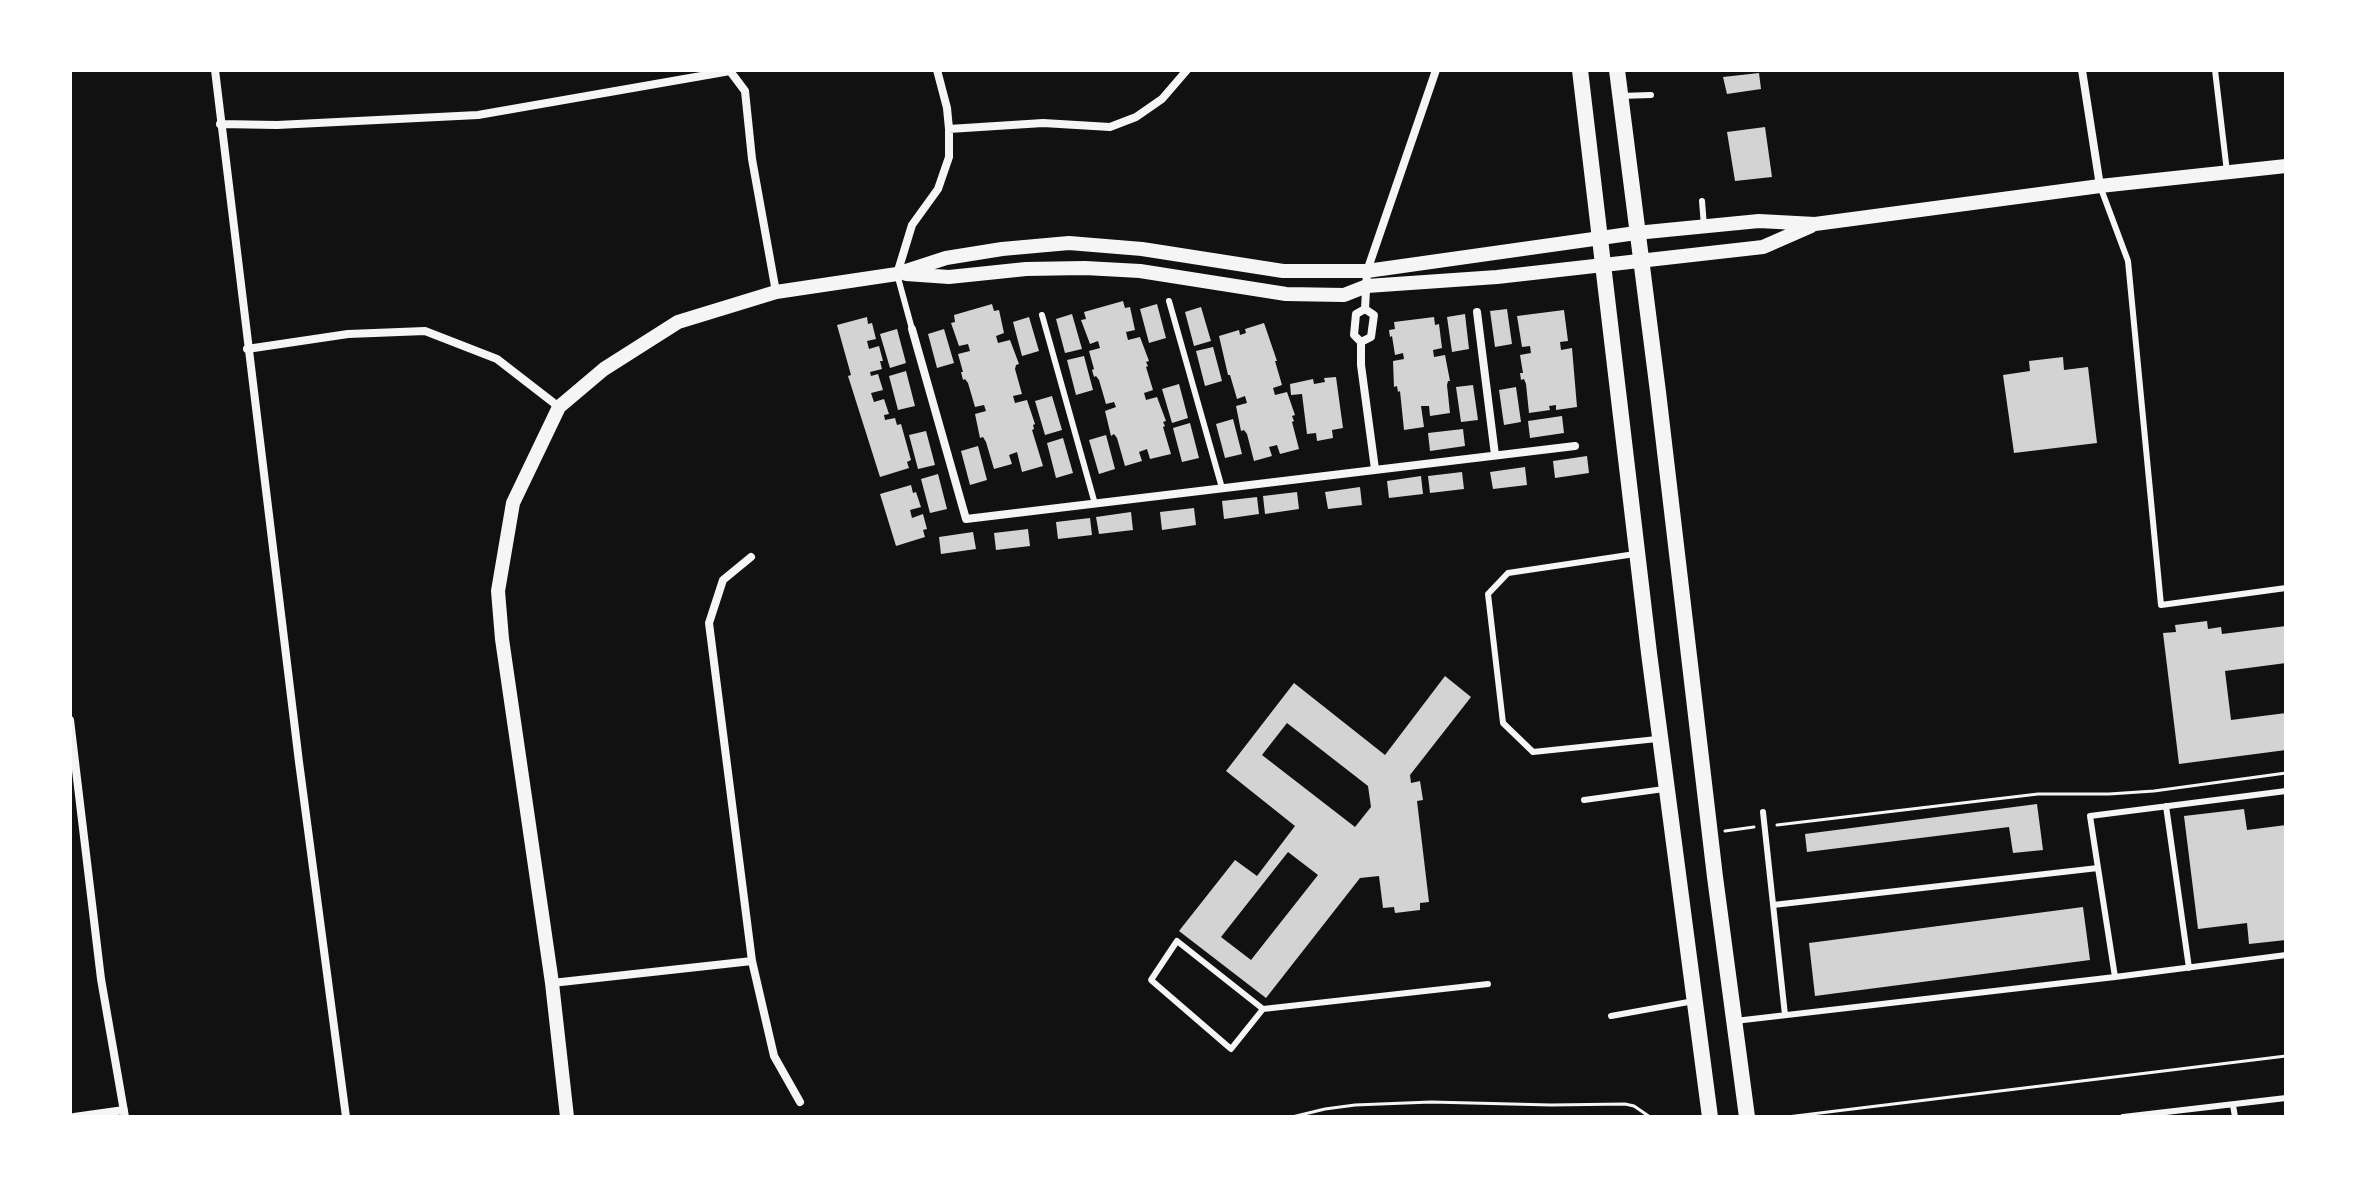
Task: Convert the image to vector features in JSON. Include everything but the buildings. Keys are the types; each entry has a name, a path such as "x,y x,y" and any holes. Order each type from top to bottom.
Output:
{"main road":[{"path":"1580,70 1637,553 1710,1117"},
{"path":"1617,70 1747,1117"}],"street":[{"path":"215,70 247,349 346,1117"},
{"path":"897,274 912,225 938,189 949,157 947,108 937,70"},
{"path":"949,129 1043,123 1110,127 1136,117 1162,99 1187,70"},
{"path":"1365,309 1367,279 1436,70"},
{"path":"2082,70 2100,186"},
{"path":"220,124 277,125 478,115 730,71 745,91 752,159 776,292"},
{"path":"897,274 949,277 1026,269 1085,268 1140,271 1286,294 1344,295 1367,279 1599,238 1759,221 1815,224 2100,186 2286,166"},
{"path":"567,1117 552,983 502,639 498,591 513,503 559,407 604,369 678,322 776,292 897,274 946,258 1002,249 1069,243 1142,249 1283,271 1367,279 1497,277 1763,247 1815,224"},
{"path":"1365,309 1356,314 1354,335 1361,342 1361,365 1375,469"},
{"path":"1361,342 1371,337 1374,315 1365,309"},
{"path":"1477,312 1495,455"},
{"path":"912,329 966,519 1575,446"},
{"path":"247,349 348,334 425,331 497,359 559,407"},
{"path":"751,557 723,580 709,623 752,961 774,1056 800,1102"},
{"path":"70,721 101,979 125,1114 74,1117"},
{"path":"552,983 752,961"}],"lane":[{"path":"2215,70 2227,172"},
{"path":"1620,96 1651,95"},
{"path":"2100,186 2128,261 2161,605 2286,588"},
{"path":"1702,201 1704,227"},
{"path":"897,274 912,329"},
{"path":"1169,301 1222,488"},
{"path":"1042,315 1095,504"},
{"path":"1637,553 1508,573 1488,594 1503,723 1533,752 1661,739"},
{"path":"1584,800 1667,789"},
{"path":"2115,977 2090,816 2286,791"},
{"path":"2166,806 2189,968"},
{"path":"1763,812 1785,1015"},
{"path":"1773,905 2098,868"},
{"path":"1263,1009 1231,1049 1151,980 1177,941 1263,1009 1488,984"},
{"path":"1734,1021 2286,955"},
{"path":"1611,1016 1696,1001"},
{"path":"2123,1117 2286,1098"},
{"path":"2233,1105 2235,1117"}],"path":[{"path":"1710,832 2038,794 2154,791 2286,773"},
{"path":"1787,1117 2286,1056"},
{"path":"1292,1117 1355,1105 1431,1102 1625,1104 1650,1117"}]}
